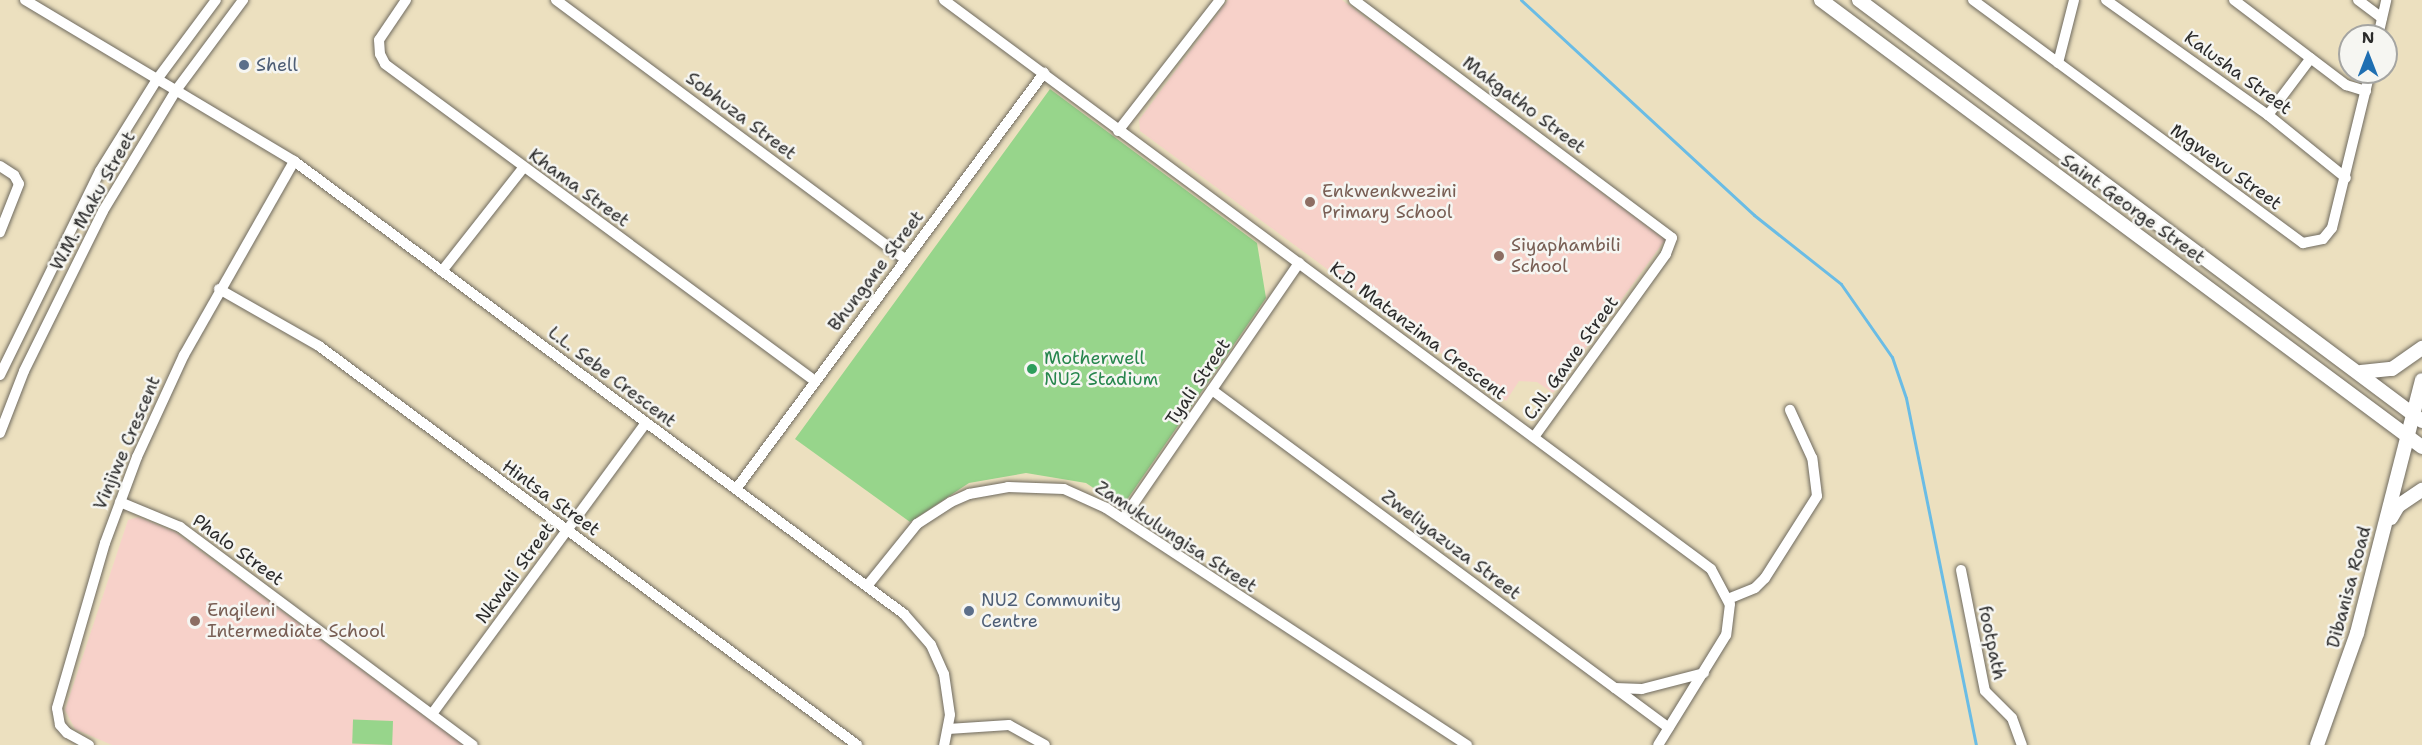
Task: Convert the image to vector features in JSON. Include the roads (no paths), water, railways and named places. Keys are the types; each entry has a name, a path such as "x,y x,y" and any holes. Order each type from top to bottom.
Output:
{"main road":[{"name":"Saint George Street","path":"1821,0 2422,447"},
{"name":"Saint George Street","path":"1858,0 2361,372 2418,417"},
{"path":"2361,372 2392,369 2422,348"},
{"name":"Dibanisa Road","path":"2317,745 2357,633 2408,436 2418,417 2422,380"},
{"path":"2382,535 2398,506 2422,490"}],"street":[{"name":"L.L. Sebe Crescent","path":"25,0 294,161 915,623 931,645 948,690 948,729 944,745"},
{"name":"W.M. Maku Street","path":"0,375 100,171 158,78 216,0"},
{"name":"W.M. Maku Street","path":"0,433 24,371 103,211 177,89 243,0"},
{"name":"Khama Street","path":"406,0 380,40 381,60 523,168 815,381"},
{"name":"Sobhuza Street","path":"556,0 905,259"},
{"name":"K.D. Matanzima Crescent","path":"944,0 1044,73 1118,131 1701,560 1716,576 1728,599"},
{"path":"1118,131 1220,0"},
{"name":"Makgatho Street","path":"1354,0 1672,238"},
{"name":"Mgwevu Street","path":"1973,0 2299,241 2315,242 2332,228 2367,84"},
{"path":"2058,63 2074,0"},
{"name":"Kalusha Street","path":"2106,0 2268,115 2346,178"},
{"path":"2234,0 2346,85 2366,91"},
{"path":"2358,0 2382,18"},
{"path":"2381,24 2386,0"},
{"path":"2268,115 2311,58"},
{"name":"Bhungane Street","path":"736,489 1044,73"},
{"name":"Vinjiwe Crescent","path":"89,745 67,733 60,725 57,708 92,582 120,502 161,400 219,289 294,161"},
{"path":"0,166 14,175 19,184 0,232"},
{"path":"442,271 523,168"},
{"name":"C.N. Gawe Street","path":"1534,437 1666,254 1672,238"},
{"name":"Tyali Street","path":"1123,519 1299,263"},
{"name":"Hintsa Street","path":"219,289 319,346 857,745"},
{"name":"Zweliyazuza Street","path":"1212,390 1669,728"},
{"path":"1658,745 1726,635 1728,599 1755,588 1765,578 1817,496 1812,458 1790,410"},
{"name":"Nkwali Street","path":"432,714 646,423"},
{"name":"Zamukulungisa Street","path":"867,586 917,524 969,494 1008,487 1064,489 1123,519 1467,745"},
{"name":"Phalo Street","path":"120,502 180,527 473,745"},
{"name":"footpath","path":"1961,570 1984,691 2012,718 2022,745"},
{"path":"1615,688 1642,689 1704,673"},
{"path":"948,729 1009,725 1045,745"}],"waterway":[{"path":"1521,0 1754,215 1841,284 1892,357 1906,398 1976,745"}],"place":[{"name":"Shell","path":"244,65"},
{"name":"Enkwenkwezini Primary School","path":"1310,202"},
{"name":"Siyaphambili School","path":"1499,256"},
{"name":"Motherwell NU2 Stadium","path":"1032,369"},
{"name":"NU2 Community Centre","path":"969,611"},
{"name":"Enqileni Intermediate School","path":"195,621"}]}
